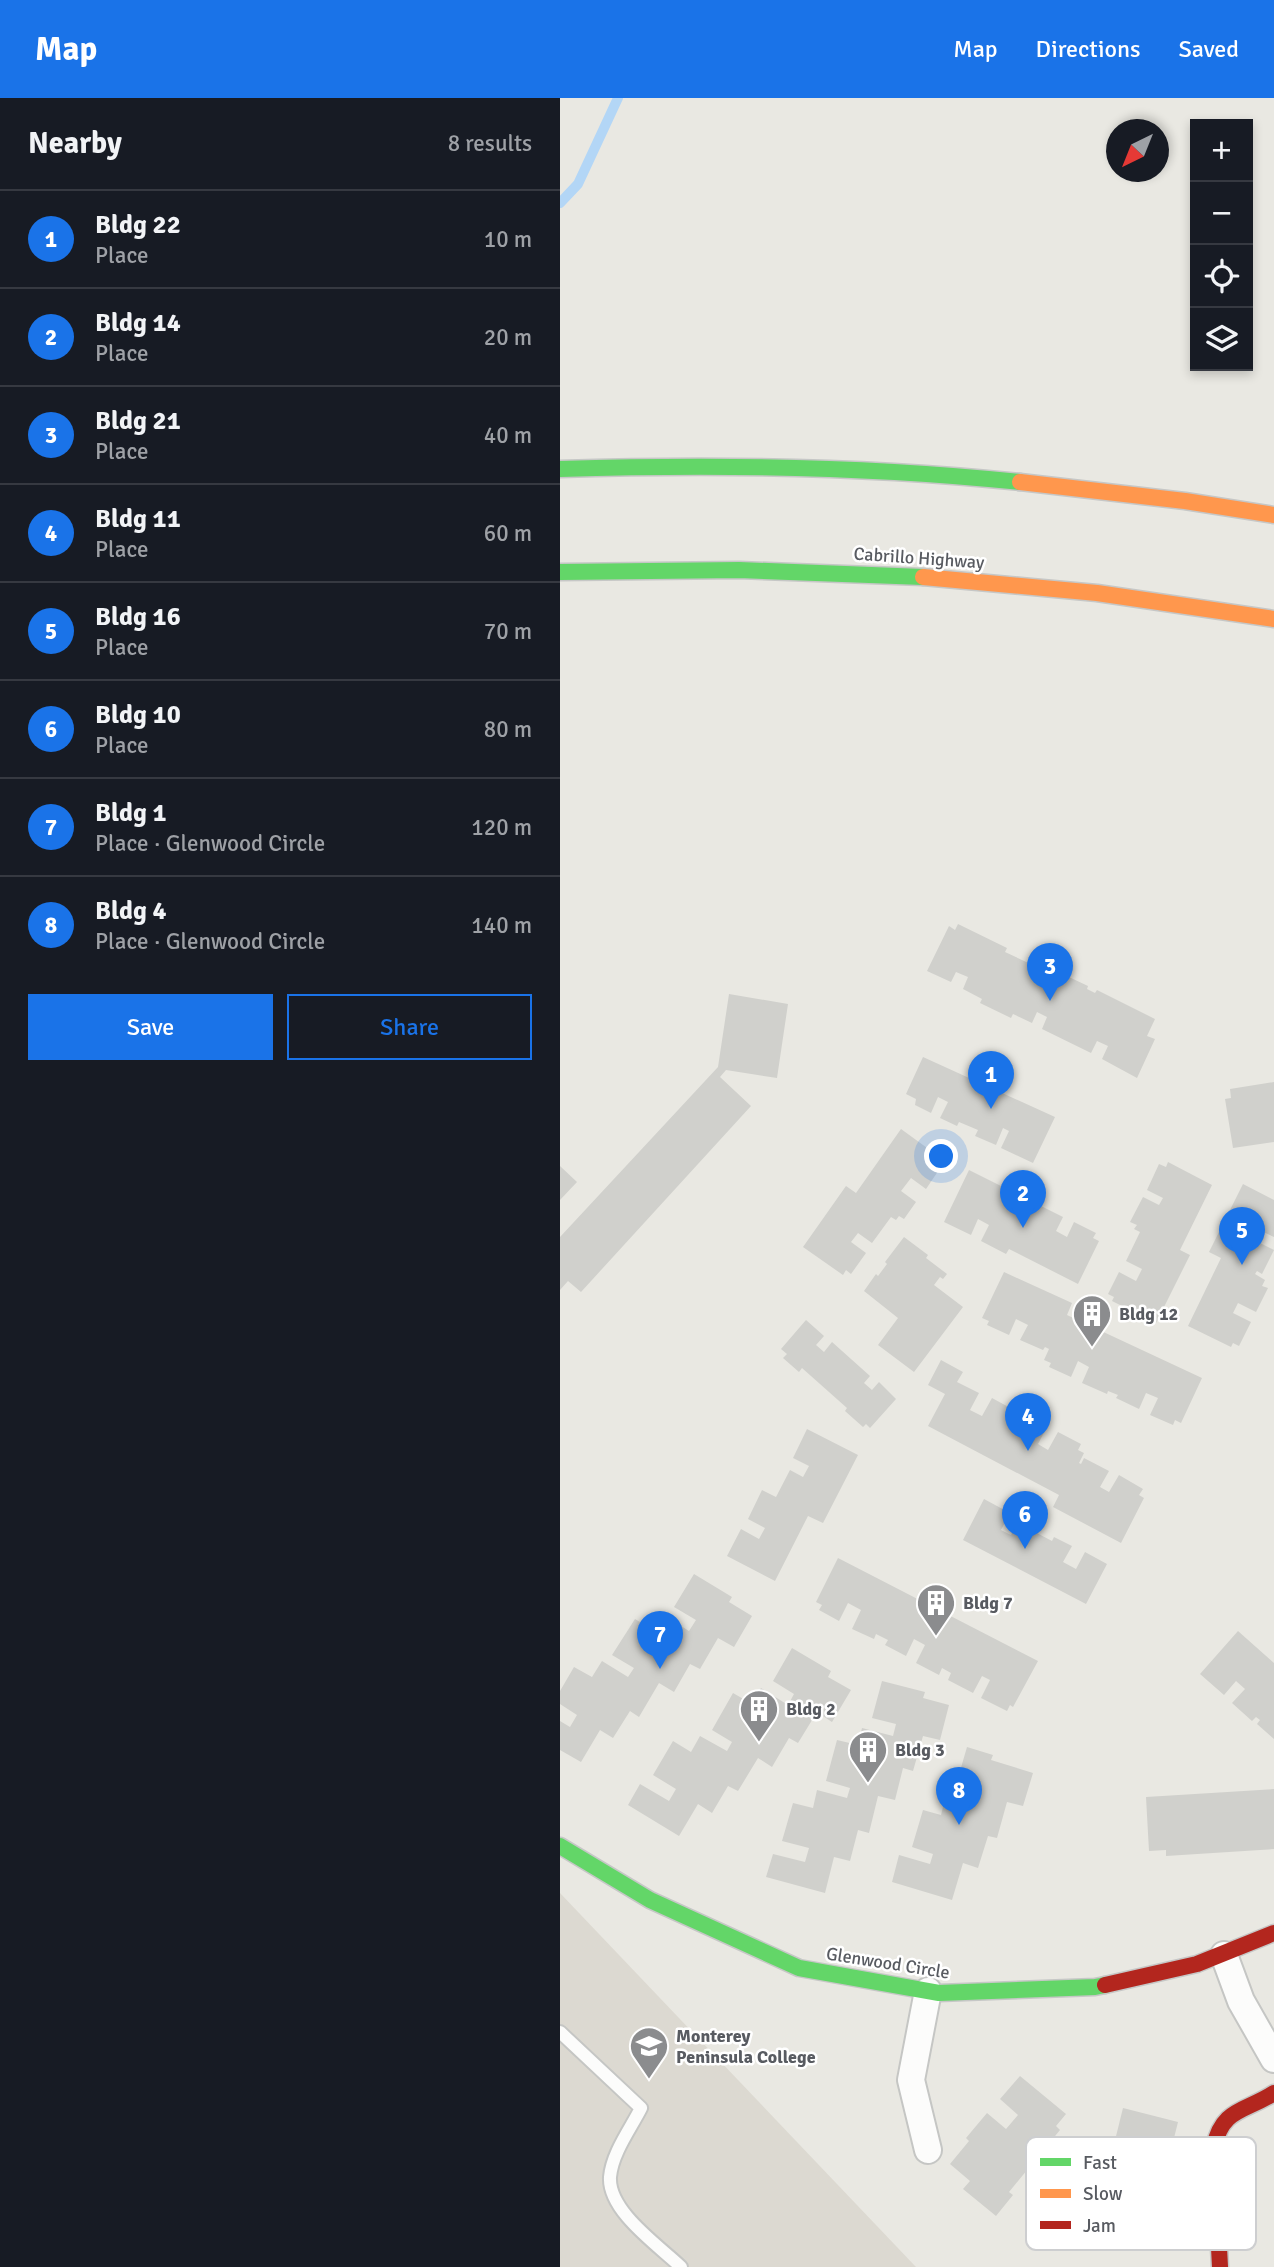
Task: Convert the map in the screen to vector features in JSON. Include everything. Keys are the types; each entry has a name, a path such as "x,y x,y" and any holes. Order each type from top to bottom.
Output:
{"main road":[{"path":"560,469 729,466 942,474 1086,488 1274,515"},
{"name":"Cabrillo Highway","path":"560,572 755,570 944,578 1108,594 1274,619"},
{"name":"Glenwood Circle","path":"560,1846 650,1900 799,1968 939,1993 1095,1987 1197,1964 1274,1933"},
{"path":"1215,2137 1215,2132 1232,2113 1274,2093"}],"street":[{"path":"1224,1955 1241,2001 1274,2059"},
{"path":"928,1991 911,2080 928,2150"}],"lane":[{"path":"560,2032 641,2108 610,2176 615,2202 623,2213 681,2267"}],"shaded area":[{"name":"Monterey Peninsula College","path":"560,1893 916,2267 560,2267"}],"building":[{"path":"958,924 1007,948 1005,952 1035,966 1037,962 1088,986 1087,989 1095,993 1097,990 1155,1019 1147,1036 1155,1039 1137,1078 1102,1059 1108,1046 1097,1041 1091,1053 1042,1029 1047,1017 1037,1012 1032,1023 1013,1014 1011,1018 980,1003 982,999 963,989 968,977 956,972 951,982 927,971 949,926 955,930"},
{"path":"729,994 788,1004 777,1078 726,1070 720,1077 751,1106 581,1292 568,1281 560,1290 560,1237 718,1067"},
{"path":"923,1057 1055,1117 1033,1163 1001,1148 1009,1131 1003,1128 996,1145 975,1136 978,1130 959,1122 957,1126 940,1118 948,1102 938,1097 931,1113 915,1105 916,1099 906,1094"},
{"path":"1274,1082 1274,1142 1233,1148 1225,1099 1231,1098 1230,1089"},
{"path":"901,1129 945,1161 926,1189 911,1178 901,1191 916,1202 904,1219 899,1216 896,1220 891,1217 872,1243 858,1233 851,1242 866,1253 851,1274 846,1270 843,1275 803,1247 846,1186 856,1193"},
{"path":"1168,1162 1212,1185 1180,1250 1190,1255 1156,1323 1112,1301 1114,1297 1108,1294 1119,1272 1136,1281 1142,1269 1126,1261 1140,1232 1134,1229 1137,1225 1130,1222 1143,1197 1159,1205 1163,1198 1147,1190 1159,1164 1166,1167"},
{"path":"560,1166 577,1182 560,1200"},
{"path":"969,1170 1063,1217 1056,1231 1067,1237 1074,1222 1096,1233 1093,1238 1099,1241 1078,1284 1009,1249 1006,1254 981,1241 989,1225 978,1219 971,1235 944,1222"},
{"path":"1243,1184 1274,1200 1274,1237 1261,1231 1256,1241 1274,1250 1262,1274 1257,1271 1255,1274 1265,1280 1262,1286 1268,1288 1256,1312 1238,1303 1233,1313 1251,1322 1239,1346 1233,1343 1231,1347 1188,1326 1221,1258 1209,1252"},
{"path":"904,1237 947,1274 943,1279 940,1277 934,1285 963,1307 914,1372 878,1345 898,1318 864,1291 887,1264 885,1262"},
{"name":"Bldg 12","path":"1004,1272 1072,1303 1067,1315 1202,1378 1181,1423 1175,1420 1173,1425 1150,1415 1158,1398 1146,1393 1139,1409 1116,1398 1118,1395 1108,1391 1107,1394 1082,1383 1089,1367 1078,1361 1071,1377 1049,1367 1051,1363 1044,1360 1049,1349 1045,1347 1043,1350 1020,1340 1028,1325 1016,1319 1009,1335 987,1325 989,1321 982,1318"},
{"path":"806,1320 824,1336 816,1345 824,1352 832,1342 870,1376 864,1383 872,1390 879,1382 896,1399 870,1428 866,1424 863,1427 845,1411 847,1408 802,1368 799,1372 783,1358 787,1354 781,1349"},
{"path":"941,1360 963,1372 957,1382 979,1393 970,1410 982,1416 992,1398 1014,1410 1011,1415 1021,1421 1024,1415 1047,1427 1038,1444 1048,1450 1058,1432 1081,1444 1078,1450 1084,1453 1079,1463 1081,1464 1084,1458 1109,1471 1100,1487 1109,1492 1119,1475 1143,1489 1139,1495 1144,1498 1121,1543 1053,1507 1059,1495 928,1426 945,1394 928,1385"},
{"path":"807,1429 858,1455 823,1523 808,1516 775,1581 727,1556 741,1529 759,1539 765,1528 748,1519 762,1490 776,1497 790,1470 803,1477 809,1466 793,1458"},
{"path":"984,1499 1010,1513 1001,1530 1011,1535 1020,1518 1035,1526 1033,1531 1052,1541 1054,1537 1072,1546 1063,1562 1076,1569 1085,1552 1107,1564 1086,1604 963,1540"},
{"name":"Bldg 7","path":"838,1558 1038,1661 1013,1707 1010,1705 1007,1711 981,1698 990,1680 982,1676 973,1693 948,1680 951,1673 942,1668 939,1675 916,1663 925,1645 914,1639 906,1656 885,1645 888,1640 876,1634 874,1639 852,1629 861,1610 848,1603 839,1621 819,1610 822,1605 816,1602"},
{"path":"694,1574 732,1597 729,1602 752,1616 734,1647 718,1638 700,1669 690,1664 674,1692 659,1683 639,1717 630,1711 613,1738 600,1730 581,1762 560,1750 560,1721 570,1727 577,1715 560,1704 560,1691 574,1667 592,1677 602,1661 628,1677 634,1668 612,1655 635,1619 653,1630 662,1614 689,1631 696,1620 674,1607"},
{"path":"1238,1631 1274,1663 1274,1739 1257,1724 1260,1720 1256,1717 1252,1721 1232,1703 1245,1689 1236,1681 1224,1695 1200,1674"},
{"name":"Bldg 2","path":"792,1648 831,1671 828,1677 851,1690 832,1722 817,1712 798,1743 789,1738 772,1767 758,1758 738,1791 728,1786 712,1813 698,1804 679,1836 628,1805 640,1784 669,1801 676,1789 653,1775 673,1741 691,1752 700,1736 727,1751 732,1742 712,1730 733,1693 752,1704 761,1688 788,1705 794,1694 773,1681"},
{"name":"Bldg 3","path":"882,1681 925,1692 923,1698 949,1705 940,1740 923,1736 913,1771 903,1768 895,1800 878,1796 869,1833 858,1830 850,1861 834,1857 825,1893 766,1877 773,1854 805,1862 809,1848 782,1841 793,1803 813,1808 817,1790 847,1798 850,1788 826,1781 837,1740 858,1745 862,1728 893,1736 896,1724 872,1718"},
{"path":"967,1747 993,1755 991,1760 1033,1773 1023,1806 1007,1802 997,1838 988,1836 978,1868 963,1863 952,1900 892,1882 899,1855 930,1864 933,1854 912,1847 923,1810 941,1815 946,1795 975,1804 979,1792 956,1785"},
{"path":"1274,1789 1274,1849 1166,1856 1166,1850 1149,1851 1146,1797"},
{"path":"1020,2076 1066,2114 1056,2126 1060,2130 1054,2137 1026,2137 1026,2171 1009,2192 1013,2195 996,2216 963,2189 970,2181 950,2164 969,2141 966,2138 987,2113 1006,2129 1018,2115 1000,2099"},
{"path":"1123,2108 1178,2122 1174,2137 1116,2137"}],"waterway":[{"path":"560,203 578,184 618,98"}],"traffic: fast":[{"path":"560,469 790,468 1020,482"},
{"path":"560,572 739,570 923,577"},
{"path":"560,1846 650,1900 799,1968 939,1993 1105,1985"}],"traffic: slow":[{"path":"1020,482 1185,501 1274,515"},
{"path":"923,577 1097,593 1274,619"}],"traffic: jam":[{"path":"1105,1985 1197,1964 1274,1933"},
{"path":"1217,2137 1229,2118 1274,2093"},
{"path":"1219,2250 1220,2267"}],"place":[{"name":"Bldg 21","path":"1050,1001"},
{"name":"Bldg 22","path":"991,1109"},
{"name":"Bldg 14","path":"1023,1228"},
{"name":"Bldg 16","path":"1242,1265"},
{"name":"Bldg 12","path":"1092,1348"},
{"name":"Bldg 11","path":"1028,1451"},
{"name":"Bldg 10","path":"1025,1549"},
{"name":"Bldg 7","path":"936,1637"},
{"name":"Bldg 1","path":"660,1669"},
{"name":"Bldg 2","path":"759,1743"},
{"name":"Bldg 3","path":"868,1784"},
{"name":"Bldg 4","path":"959,1825"},
{"name":"Monterey Peninsula College","path":"649,2080"}]}
